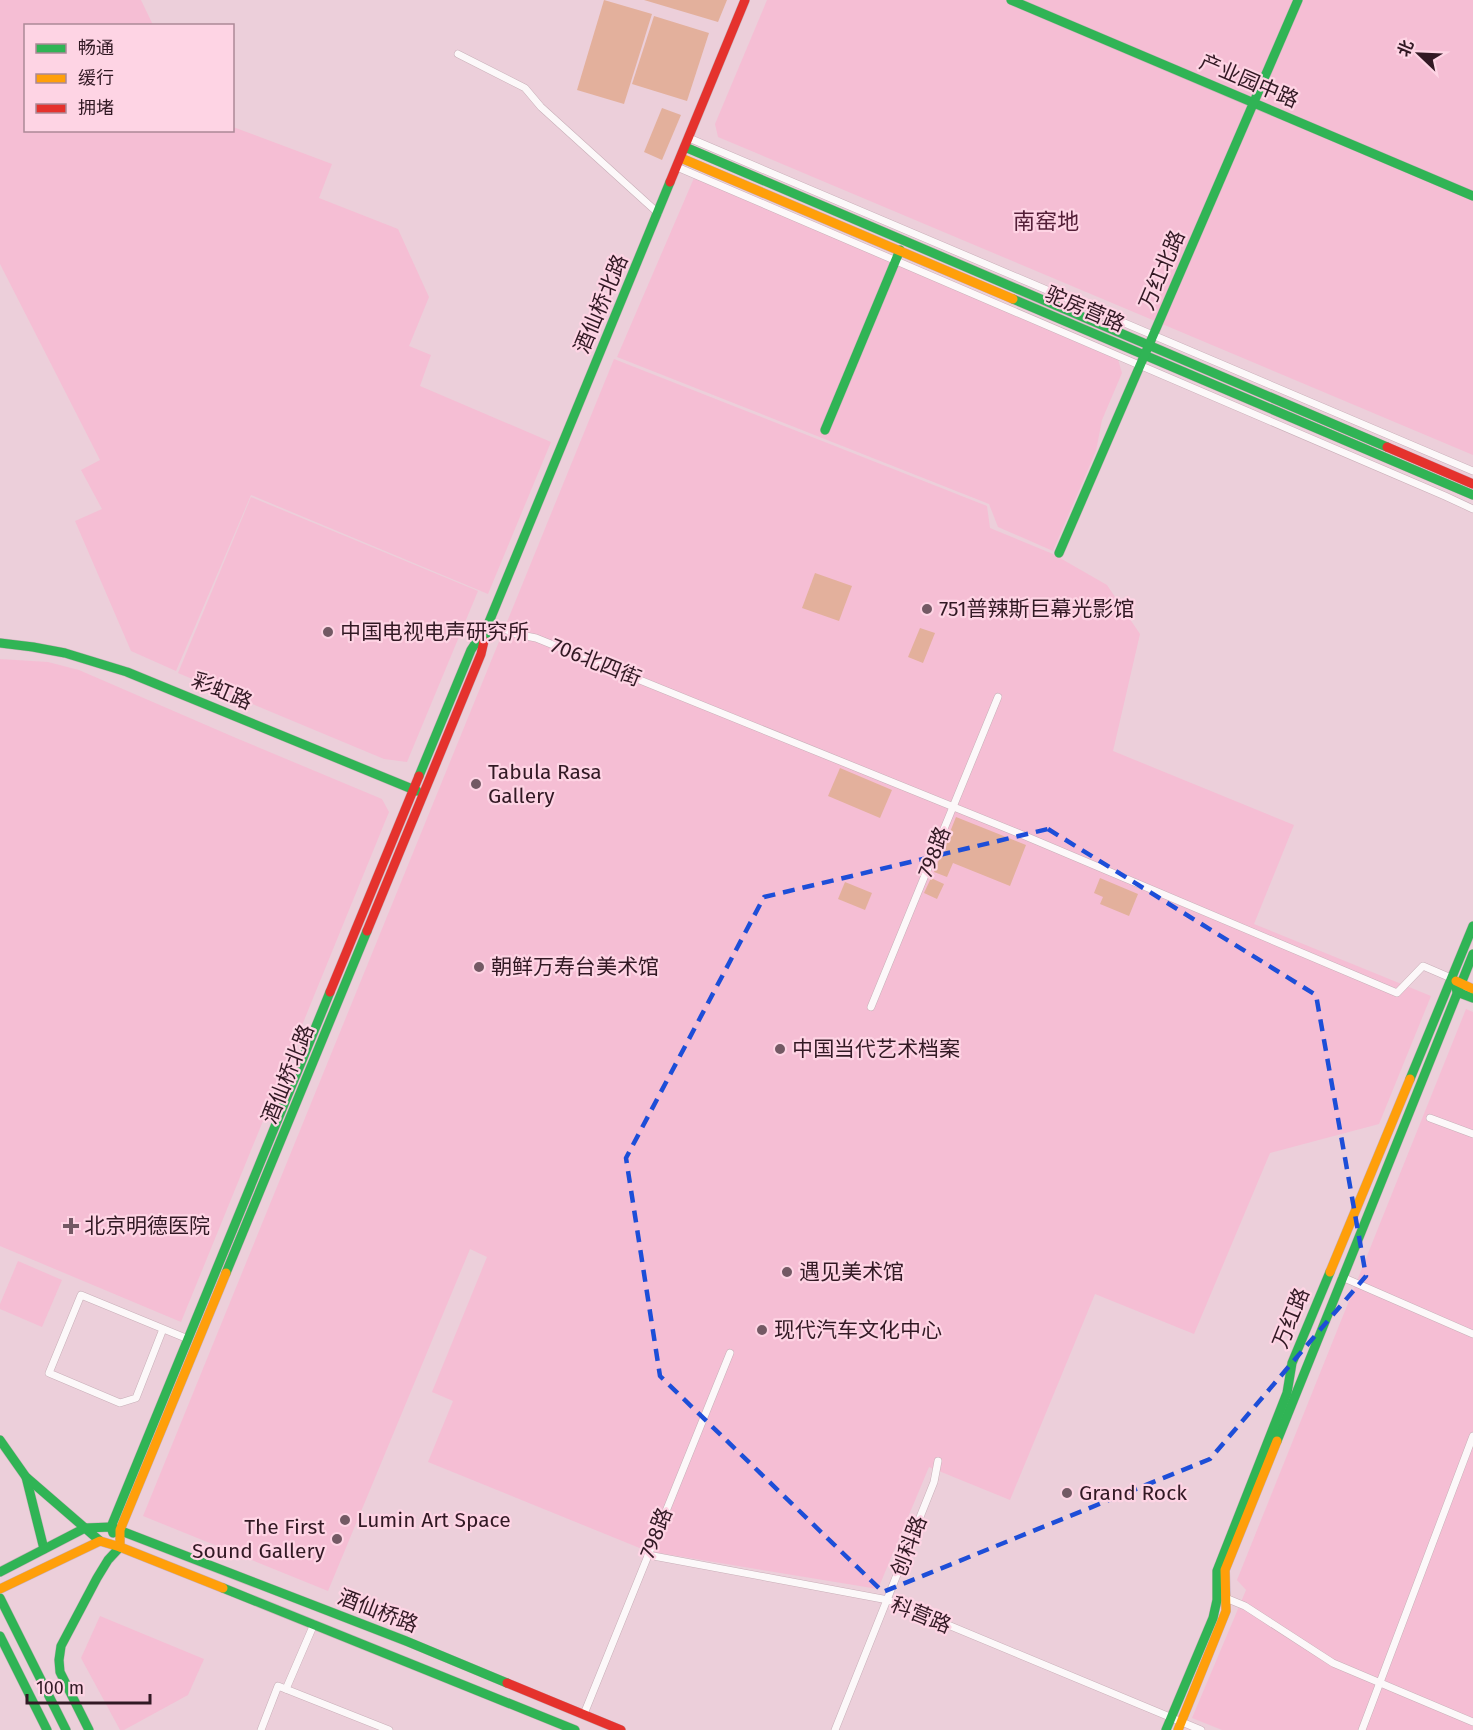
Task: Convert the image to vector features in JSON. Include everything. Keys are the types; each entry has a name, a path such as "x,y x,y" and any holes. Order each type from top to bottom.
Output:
{"main road":[{"name":"酒仙桥北路","path":"116,1529 418,792 471,650 489,622 745,0"},
{"name":"产业园中路","path":"1011,0 1473,196"},
{"name":"万红北路","path":"1059,553 1298,0"},
{"name":"驼房营路","path":"686,147 1473,495"},
{"name":"驼房营路","path":"681,158 1473,484"},
{"path":"825,430 900,250"},
{"name":"彩虹路","path":"0,643 72,654 130,672 418,792"},
{"name":"酒仙桥北路","path":"116,1529 188,1340 418,792"},
{"name":"万红路","path":"1166,1730 1213,1618 1217,1600 1217,1570 1287,1393 1292,1363 1473,926"},
{"name":"万红路","path":"1179,1726 1226,1611 1228,1599 1224,1582 1225,1570 1473,954"},
{"path":"1451,978 1459,988 1473,998"},
{"path":"1459,988 1473,989"},
{"path":"0,1440 26,1477 100,1541 120,1547"},
{"path":"26,1477 44,1549"},
{"path":"0,1572 85,1528 116,1529 120,1547 97,1578 61,1646 59,1660 60,1672 89,1730"},
{"name":"酒仙桥路","path":"116,1529 406,1641 621,1730"},
{"path":"0,1589 100,1541"},
{"name":"酒仙桥路","path":"120,1547 575,1730"},
{"path":"0,1598 66,1730"},
{"path":"0,1636 47,1730"}],"street":[{"path":"458,54 525,88 541,107 658,213"},
{"path":"689,138 1473,471"},
{"path":"677,167 1473,509"},
{"name":"706北四街","path":"489,622 516,634 536,638 1056,849 1397,993 1423,966 1451,978"},
{"name":"798路","path":"871,1007 998,697"},
{"path":"1431,1118 1473,1134"},
{"path":"1342,1277 1473,1334"},
{"path":"164,1329 136,1398 120,1403 49,1372 81,1295 164,1329 188,1340"},
{"name":"798路","path":"584,1714 730,1353"},
{"path":"1362,1730 1473,1436"},
{"name":"创科路","path":"835,1730 934,1482 938,1461"},
{"name":"科营路","path":"648,1555 888,1600 1170,1718 1179,1726 1201,1730"},
{"path":"1228,1599 1245,1606 1333,1663 1473,1722"},
{"path":"286,1689 314,1624"},
{"path":"261,1730 278,1686 389,1730"}],"highlighted area":[{"path":"1048,829 1316,995 1366,1276 1210,1459 883,1592 660,1376 626,1158 764,897"}],"shaded area":[{"path":"0,0 141,0 153,24 24,24 24,132 234,132 234,127 332,164 319,198 398,229 429,297 409,346 431,355 420,386 551,442 488,594 251,495 176,671 131,651 75,521 102,509 81,470 100,460 0,264"},
{"path":"604,0 652,14 624,104 577,90"},
{"path":"644,0 727,0 718,22"},
{"path":"767,0 1473,0 1473,455 718,137 715,124"},
{"path":"654,16 709,33 687,101 632,84"},
{"path":"662,108 681,115 662,160 644,152"},
{"path":"694,178 1117,356 1122,373 1102,420 1096,451 1053,551 998,527 989,504 617,357"},
{"path":"614,359 987,506 990,528 1053,554 1107,585 1140,634 1113,751 1294,825 1254,924 1431,996 1379,1124 1270,1153 1194,1334 1095,1294 1010,1500 929,1467 878,1589 647,1551 428,1462 453,1401 432,1392 487,1257 470,1249 328,1591 143,1516"},
{"name":"中国电视电声研究所","path":"251,497 478,591 407,762 384,759 178,673"},
{"path":"815,573 852,586 839,621 802,608"},
{"path":"920,628 935,633 923,663 908,657"},
{"path":"0,659 48,662 79,670 382,799 389,812 181,1322 0,1246"},
{"path":"840,768 892,790 880,818 828,796"},
{"path":"956,817 1026,845 1010,886 953,863 947,877 934,872"},
{"path":"931,878 944,884 937,899 924,893"},
{"path":"1100,878 1138,894 1129,916 1100,904 1103,897 1094,893"},
{"path":"845,882 872,893 865,910 838,899"},
{"path":"1466,1009 1473,1012 1473,1730 1222,1730 1192,1718 1246,1590 1237,1580"},
{"path":"18,1261 62,1280 42,1327 0,1309"},
{"path":"100,1616 204,1659 188,1695 124,1730 120,1730 81,1658"}],"traffic: fast":[{"path":"1011,0 1473,196"},
{"path":"1059,553 1298,0"},
{"path":"685,147 1387,447"},
{"path":"484,641 489,622 670,182"},
{"path":"825,430 900,250"},
{"path":"1013,299 1473,495"},
{"path":"419,776 471,650 485,629"},
{"path":"0,643 65,653 127,672 417,791"},
{"path":"1410,1079 1473,926"},
{"path":"226,1273 367,931"},
{"path":"1277,1441 1473,954"},
{"path":"1456,988 1457,992 1473,998"},
{"path":"113,1533 111,1527 330,992"},
{"path":"1166,1730 1213,1618 1217,1600 1217,1571 1287,1393 1292,1363 1330,1272"},
{"path":"0,1440 26,1477 100,1541"},
{"path":"26,1477 44,1549"},
{"path":"0,1572 85,1528 111,1527 406,1641 507,1683"},
{"path":"89,1730 60,1672 61,1646 97,1578 108,1560 120,1547"},
{"path":"223,1588 575,1730"},
{"path":"0,1598 66,1730"},
{"path":"0,1636 47,1730"}],"traffic: slow":[{"path":"681,158 1013,299"},
{"path":"1456,981 1473,989"},
{"path":"1330,1272 1410,1079"},
{"path":"120,1547 120,1530 226,1273"},
{"path":"1178,1730 1226,1611 1225,1570 1277,1441"},
{"path":"0,1589 100,1541 223,1588"}],"traffic: jam":[{"path":"670,182 745,0"},
{"path":"1387,447 1473,484"},
{"path":"367,931 481,654 484,641"},
{"path":"330,992 419,776"},
{"path":"507,1683 621,1730"}],"place":[{"name":"751普辣斯巨幕光影馆","path":"927,609"},
{"name":"中国电视电声研究所","path":"328,632"},
{"name":"Tabula Rasa Gallery","path":"476,784"},
{"name":"朝鲜万寿台美术馆","path":"479,967"},
{"name":"中国当代艺术档案","path":"780,1049"},
{"name":"北京明德医院","path":"71,1226"},
{"name":"遇见美术馆","path":"787,1272"},
{"name":"现代汽车文化中心","path":"762,1330"},
{"name":"Grand Rock","path":"1067,1493"},
{"name":"Lumin Art Space","path":"345,1520"},
{"name":"The First Sound Gallery","path":"337,1539"}],"district":[{"name":"南窑地","path":"1046,221"}]}
